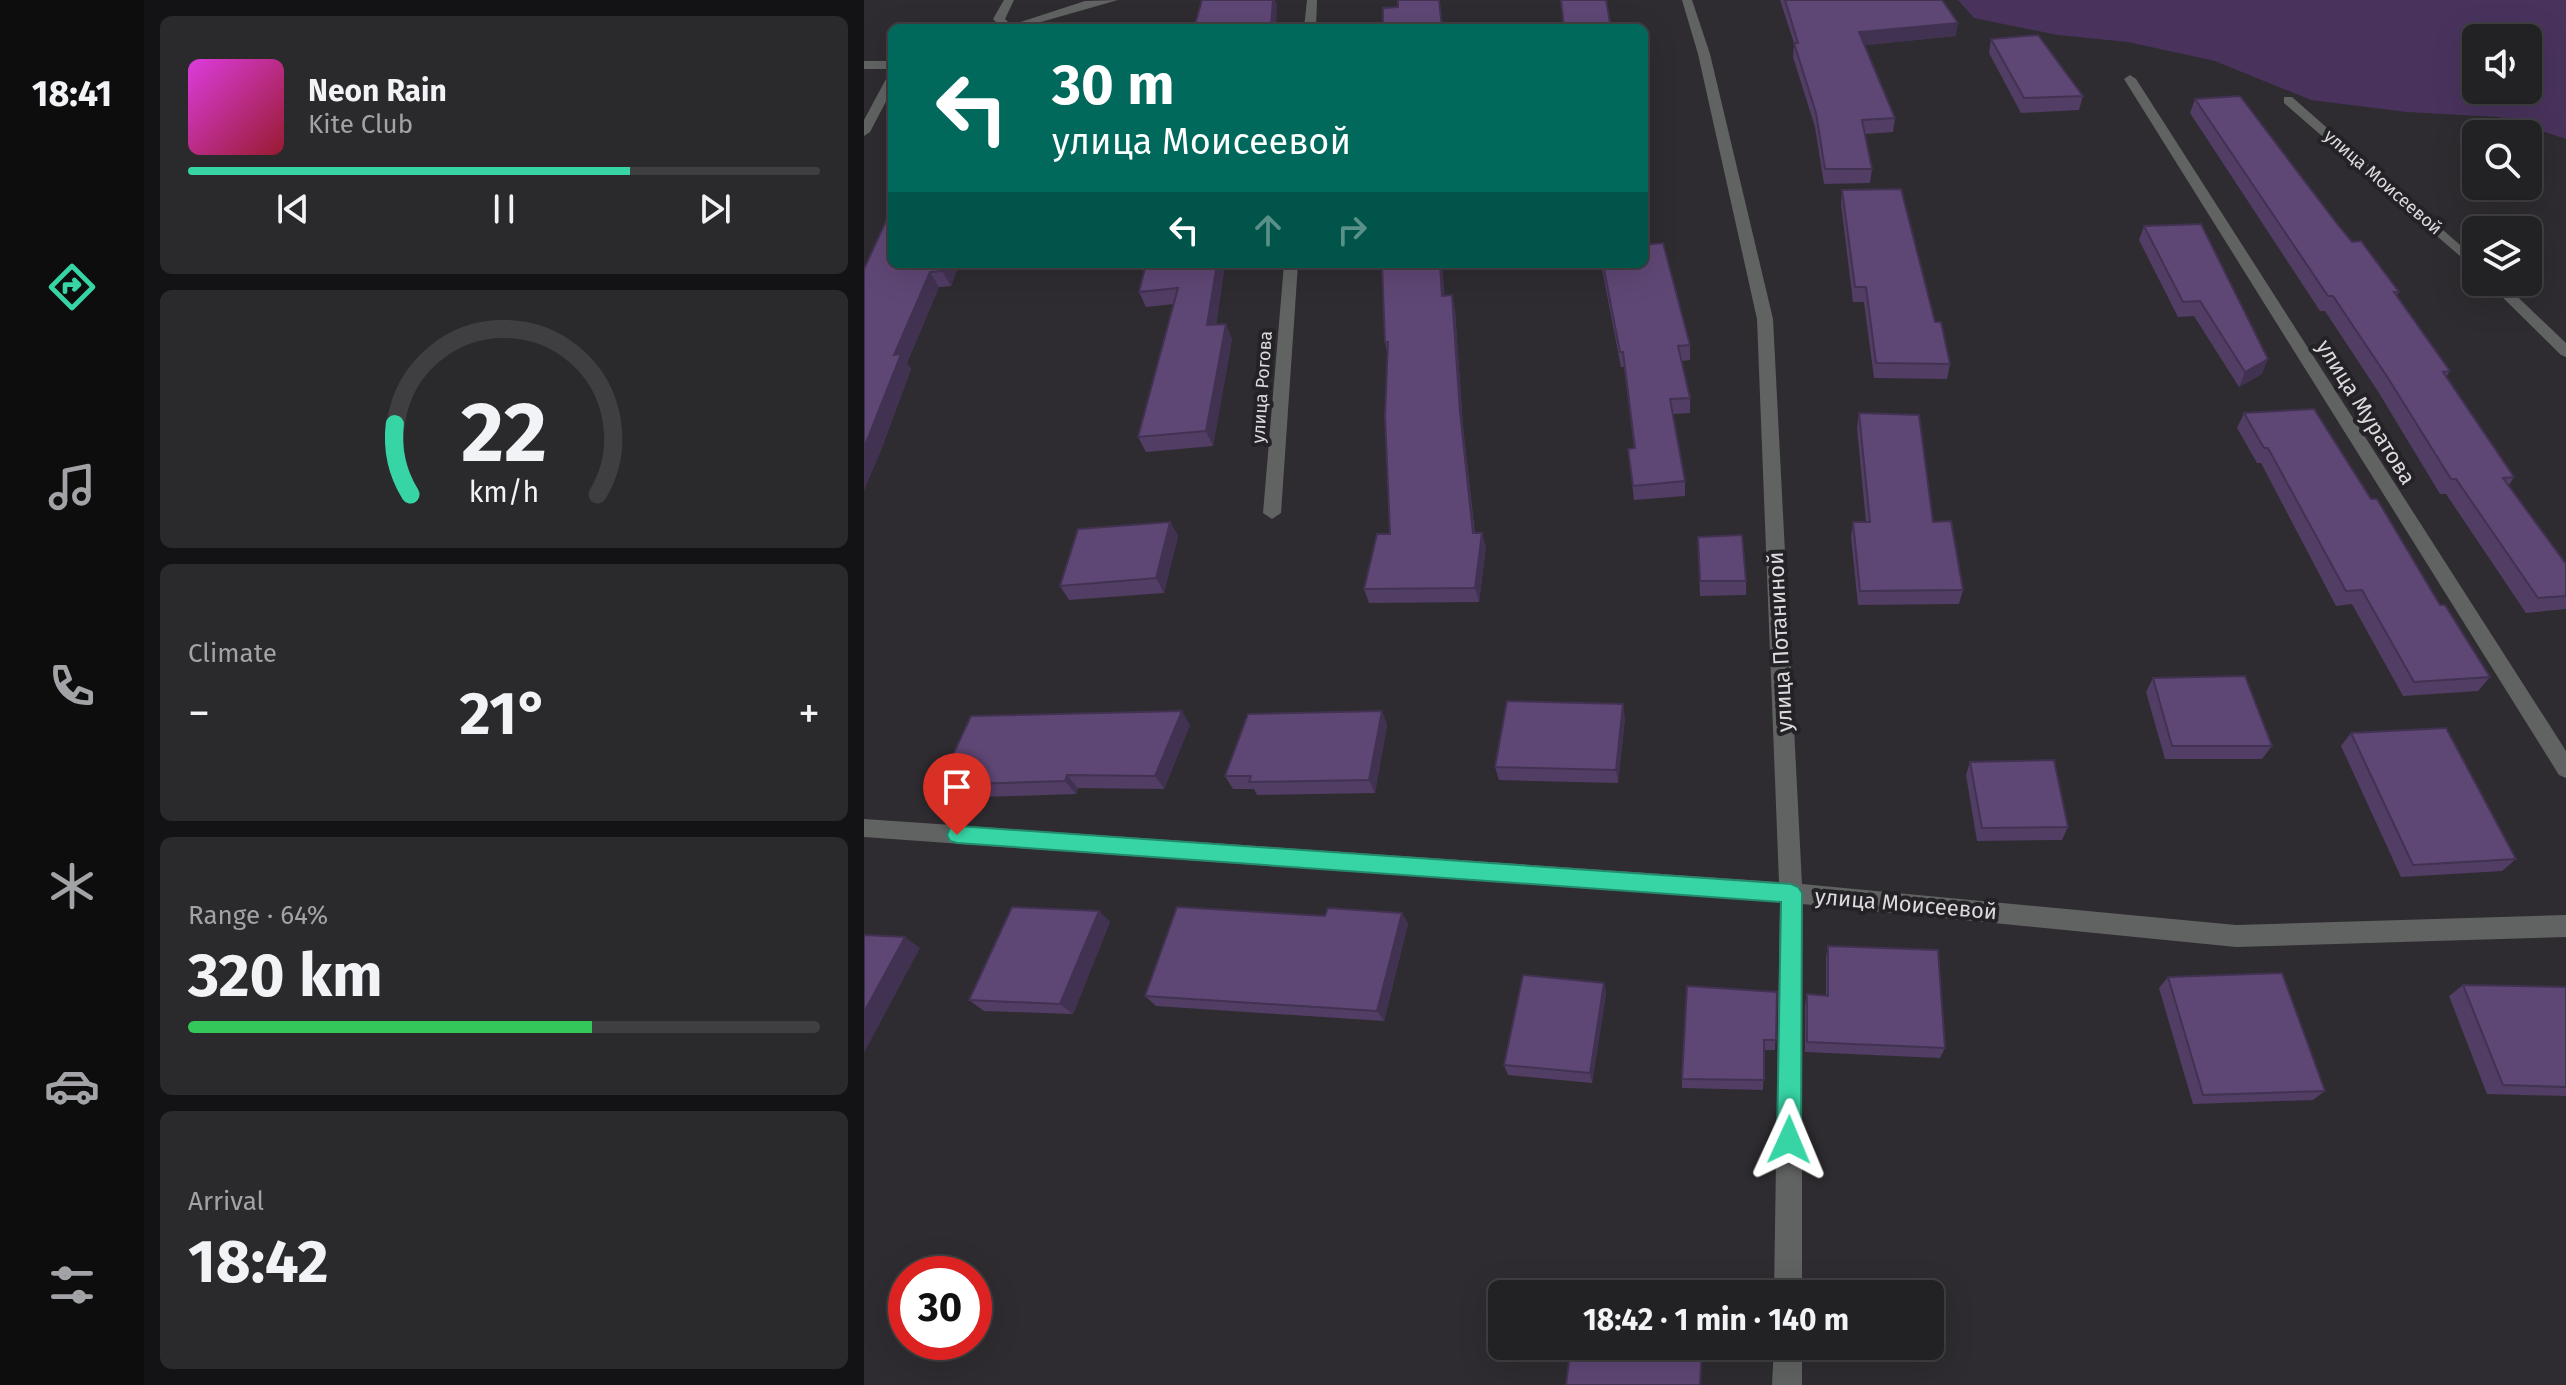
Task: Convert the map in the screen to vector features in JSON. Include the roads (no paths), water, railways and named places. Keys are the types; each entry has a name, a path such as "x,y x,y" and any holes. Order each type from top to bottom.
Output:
{"street":[{"path":"1004,24 999,19 1009,0"},
{"path":"1021,24 1085,4 1113,0"},
{"path":"1310,24 1312,0"},
{"name":"улица Потаниной","path":"1687,0 1707,68 1765,319 1791,893 1788,1280"},
{"path":"864,65 888,65"},
{"name":"улица Муратова","path":"2130,79 2566,769"},
{"path":"864,132 888,87"},
{"name":"улица Моисеевой","path":"2288,100 2462,254"},
{"name":"улица Рогова","path":"1272,513 1291,268"},
{"path":"2508,296 2566,352"},
{"name":"улица Моисеевой","path":"864,828 1791,893 2236,936 2566,926"},
{"path":"1787,1385 1788,1360"}]}
